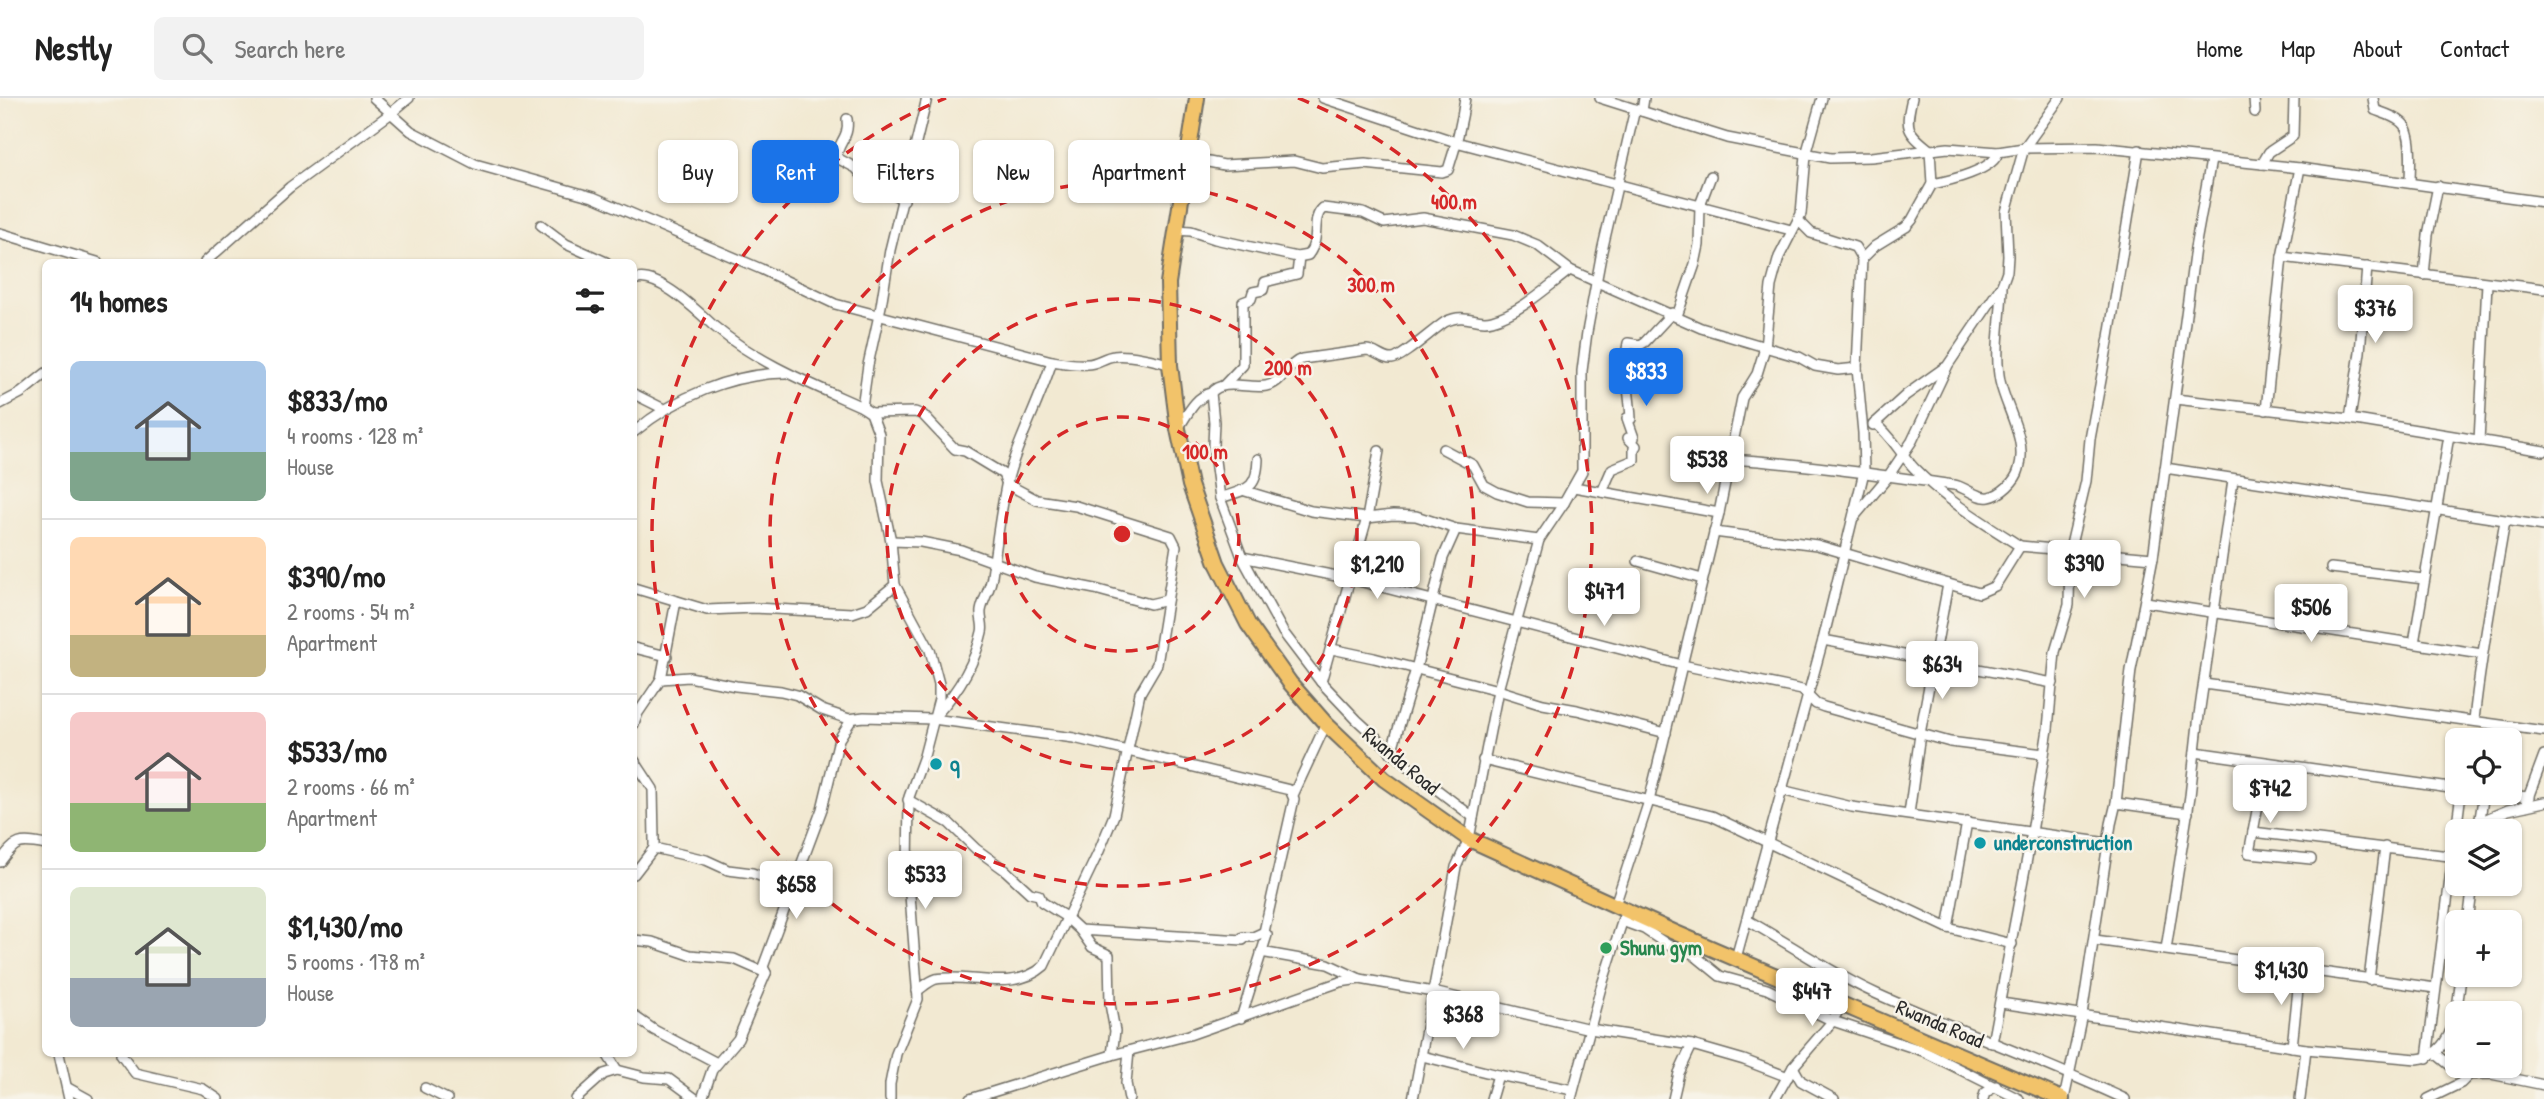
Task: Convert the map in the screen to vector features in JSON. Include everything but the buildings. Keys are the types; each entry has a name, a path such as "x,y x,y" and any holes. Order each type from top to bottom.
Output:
{"highway":[{"name":"Rwanda Road","path":"1191,140 1197,98"},
{"name":"Rwanda Road","path":"1180,203 1168,283 1170,365 1178,429 1190,485 1202,525 1232,596 1248,624 1290,682 1326,724 1384,779 1469,839 1621,912 1732,956 2063,1099"}],"street":[{"path":"374,98 411,131 475,164 593,197 835,304 1052,361 1086,364 1121,355 1161,361 1170,365"},
{"path":"208,259 290,187 409,98"},
{"path":"918,140 927,98"},
{"path":"1323,98 1456,142 1791,230"},
{"path":"1210,162 1224,165 1294,161 1322,168 1364,164 1442,172 1448,170 1465,98"},
{"path":"1600,98 1727,138 1830,158 1948,148 1998,152 2024,148 2097,147 2300,168 2544,202"},
{"path":"1413,1099 1456,867 1469,839 1498,690 1539,540 1582,471 1582,371 1596,281 1618,184 1644,98"},
{"path":"1422,1056 1572,1094 1666,733 1731,459 1742,398 1757,374 1765,348 1771,286 1779,257 1791,230 1799,221 1806,155 1822,98"},
{"path":"1912,98 1908,113 1911,135 1930,150"},
{"path":"1853,519 1903,454 1948,365 2002,285 2008,256 2006,212 2024,148 2060,98"},
{"path":"2255,98 2255,112"},
{"path":"2262,164 2269,152 2293,136 2294,98"},
{"path":"2373,98 2375,110 2403,123 2407,129 2410,183"},
{"path":"847,119 848,132 836,153 837,158 853,166"},
{"path":"1862,259 1875,246 1909,225 1931,184 1930,150"},
{"path":"1992,1043 2032,832 2055,652 2069,605 2070,549 2086,481 2090,439 2139,150"},
{"path":"1931,184 1960,178 1993,163 1998,152"},
{"path":"2063,1099 2071,1073 2095,940 2116,803 2131,670 2146,603 2195,248 2211,160"},
{"path":"2266,410 2281,257 2300,168"},
{"path":"1602,492 1612,469 1634,460 1636,446 1628,438 1634,438 1628,418 1631,419 1626,375 1628,343 1640,345 1675,315 1692,273 1699,245 1700,205 1711,176"},
{"path":"2424,275 2438,186"},
{"path":"862,407 890,250 903,203"},
{"path":"1175,230 1191,231 1215,239 1299,257 1308,255 1311,250 1317,235 1317,215 1323,208 1363,214 1384,222 1423,218 1513,235 1537,245 1570,270 1701,328 1799,357 1815,366 1838,370 1857,368"},
{"path":"1720,976 1732,956 1747,920 1823,639 1864,472 1857,368 1862,259 1855,247 1811,233 1799,221"},
{"path":"541,225 566,244 599,259"},
{"path":"0,233 87,259"},
{"path":"1224,384 1243,365 1243,302 1251,299 1253,292 1263,290 1265,282 1297,274 1299,257"},
{"path":"2281,257 2544,289"},
{"path":"2350,419 2360,352 2367,267"},
{"path":"1178,429 1202,396 1211,393 1217,386 1272,384 1297,360 1315,357 1367,350 1387,358 1397,358 1436,328 1453,319 1467,317 1489,321 1507,315 1570,270"},
{"path":"637,280 647,278 662,285 728,338 787,373 862,407 872,414 879,434 878,481 891,541 895,585 933,659 939,692 924,756 908,800 908,869 918,999 896,1054 890,1099"},
{"path":"2479,441 2487,283"},
{"path":"1731,459 1864,472 1887,478 1959,486 1983,497 1998,494 2014,480 2019,469 2018,437 1998,371 2002,285"},
{"path":"933,719 953,696 970,669 982,631 981,613 992,579 992,560 1007,484 1052,361"},
{"path":"1863,433 1906,395 1948,365"},
{"path":"637,430 664,409 713,385 765,374 787,373"},
{"path":"0,404 21,393 42,376"},
{"path":"1211,393 1214,457 1220,498 1242,557 1283,632 1321,682 1391,753 1473,817"},
{"path":"637,396 664,409"},
{"path":"2175,400 2350,419 2544,451"},
{"path":"872,414 915,412 923,415 955,449 965,451 1003,474 1007,484 1037,500 1076,506 1171,536 1176,546 1157,664 1140,693 1114,814 1044,966 1034,972 1003,981 935,979 917,991"},
{"path":"1874,423 1931,483 2020,546 2153,558"},
{"path":"2414,643 2449,436"},
{"path":"1443,449 1473,465 1484,485 1497,492 1528,502 1564,503"},
{"path":"1321,682 1367,518 1378,451"},
{"path":"1220,498 1253,483 1257,477 1258,458"},
{"path":"2165,468 2544,526"},
{"path":"2166,949 2188,813 2233,480"},
{"path":"1574,487 1718,513"},
{"path":"1242,490 1311,510 1367,518 1393,514 1416,516 1456,529 1539,540"},
{"path":"2474,720 2482,654 2505,520"},
{"path":"1391,753 1446,551 1456,529"},
{"path":"1714,532 1817,545 1972,592 1985,591 1995,586 2020,546"},
{"path":"891,541 921,542 992,560 1035,577 1150,604 1167,600"},
{"path":"1242,557 1351,579 1682,665 1802,690 1816,704 1920,734 1986,748 2044,754"},
{"path":"1639,561 1702,579"},
{"path":"2331,568 2424,579"},
{"path":"1909,814 1920,734 1948,584"},
{"path":"637,590 713,611 754,608 852,613 867,608 895,585"},
{"path":"637,712 661,679 676,601"},
{"path":"2146,603 2482,654"},
{"path":"1823,639 2053,682"},
{"path":"637,649 667,656"},
{"path":"1332,649 1666,733"},
{"path":"661,679 689,677 781,691 797,695 822,710 852,719 933,719 1074,738 1284,787 1294,793"},
{"path":"2204,684 2544,731"},
{"path":"702,1099 717,1063 738,1039 766,973 763,967 822,808 839,739 852,719"},
{"path":"1241,1018 1267,935 1264,932 1294,793 1326,724"},
{"path":"2195,752 2445,787"},
{"path":"2488,819 2527,802 2541,771 2544,755"},
{"path":"1483,760 1712,816 1948,928 2012,944"},
{"path":"2266,762 2249,853 2311,859"},
{"path":"637,765 653,789 653,848 637,870"},
{"path":"1781,790 1852,807 2108,843"},
{"path":"908,800 948,823 1030,893 1039,895 1042,902 1066,917 1092,947 1109,955 1110,1004 1115,1031 1112,1055"},
{"path":"2522,801 2544,802"},
{"path":"2116,803 2188,813"},
{"path":"1948,928 1966,822"},
{"path":"2253,832 2445,855"},
{"path":"0,862 16,843 26,841 42,845"},
{"path":"2370,980 2385,847"},
{"path":"653,848 706,860 728,870 751,873 793,888"},
{"path":"2431,1055 2435,988 2449,896"},
{"path":"1621,912 1668,945 1693,954 1720,976 1767,989 1833,1021 1913,1047 2019,1099"},
{"path":"1747,920 1854,983 1992,1043 2071,1073 2125,1099"},
{"path":"1080,930 1242,940 1243,937 1253,937 1264,932"},
{"path":"637,940 690,955 734,959 766,973"},
{"path":"2095,940 2435,988"},
{"path":"1261,952 1328,964 1360,979 1433,992 1590,1029 1692,1045 1744,1059 1788,1077"},
{"path":"2292,1047 2300,970"},
{"path":"970,1099 1241,1018 1340,982 1360,979"},
{"path":"2001,1003 2305,1049 2410,1059 2431,1055 2444,1045 2452,1025 2459,987"},
{"path":"1775,1099 1793,1068 1833,1021 1842,1005"},
{"path":"637,1018 717,1063"},
{"path":"1673,1099 1679,1073 1692,1045"},
{"path":"2300,1099 2305,1049"},
{"path":"1129,1051 1125,1083 1129,1099"},
{"path":"2431,1055 2445,1064"},
{"path":"60,1057 69,1099"},
{"path":"123,1057 135,1073 202,1089 218,1099"},
{"path":"609,1057 617,1070"},
{"path":"1793,1068 1801,1081 1834,1099"},
{"path":"576,1099 604,1074 617,1070 644,1077 669,1079 696,1099"},
{"path":"1491,1099 1498,1075"},
{"path":"2428,1099 2466,1078"},
{"path":"2512,1078 2544,1085"},
{"path":"1983,1099 1984,1093 1996,1086"},
{"path":"68,1088 88,1099"},
{"path":"425,1088 447,1099"}],"place":[{"name":"q","path":"936,764"},
{"name":"underconstruction","path":"1980,843"},
{"name":"Shunu gym","path":"1606,948"}]}
